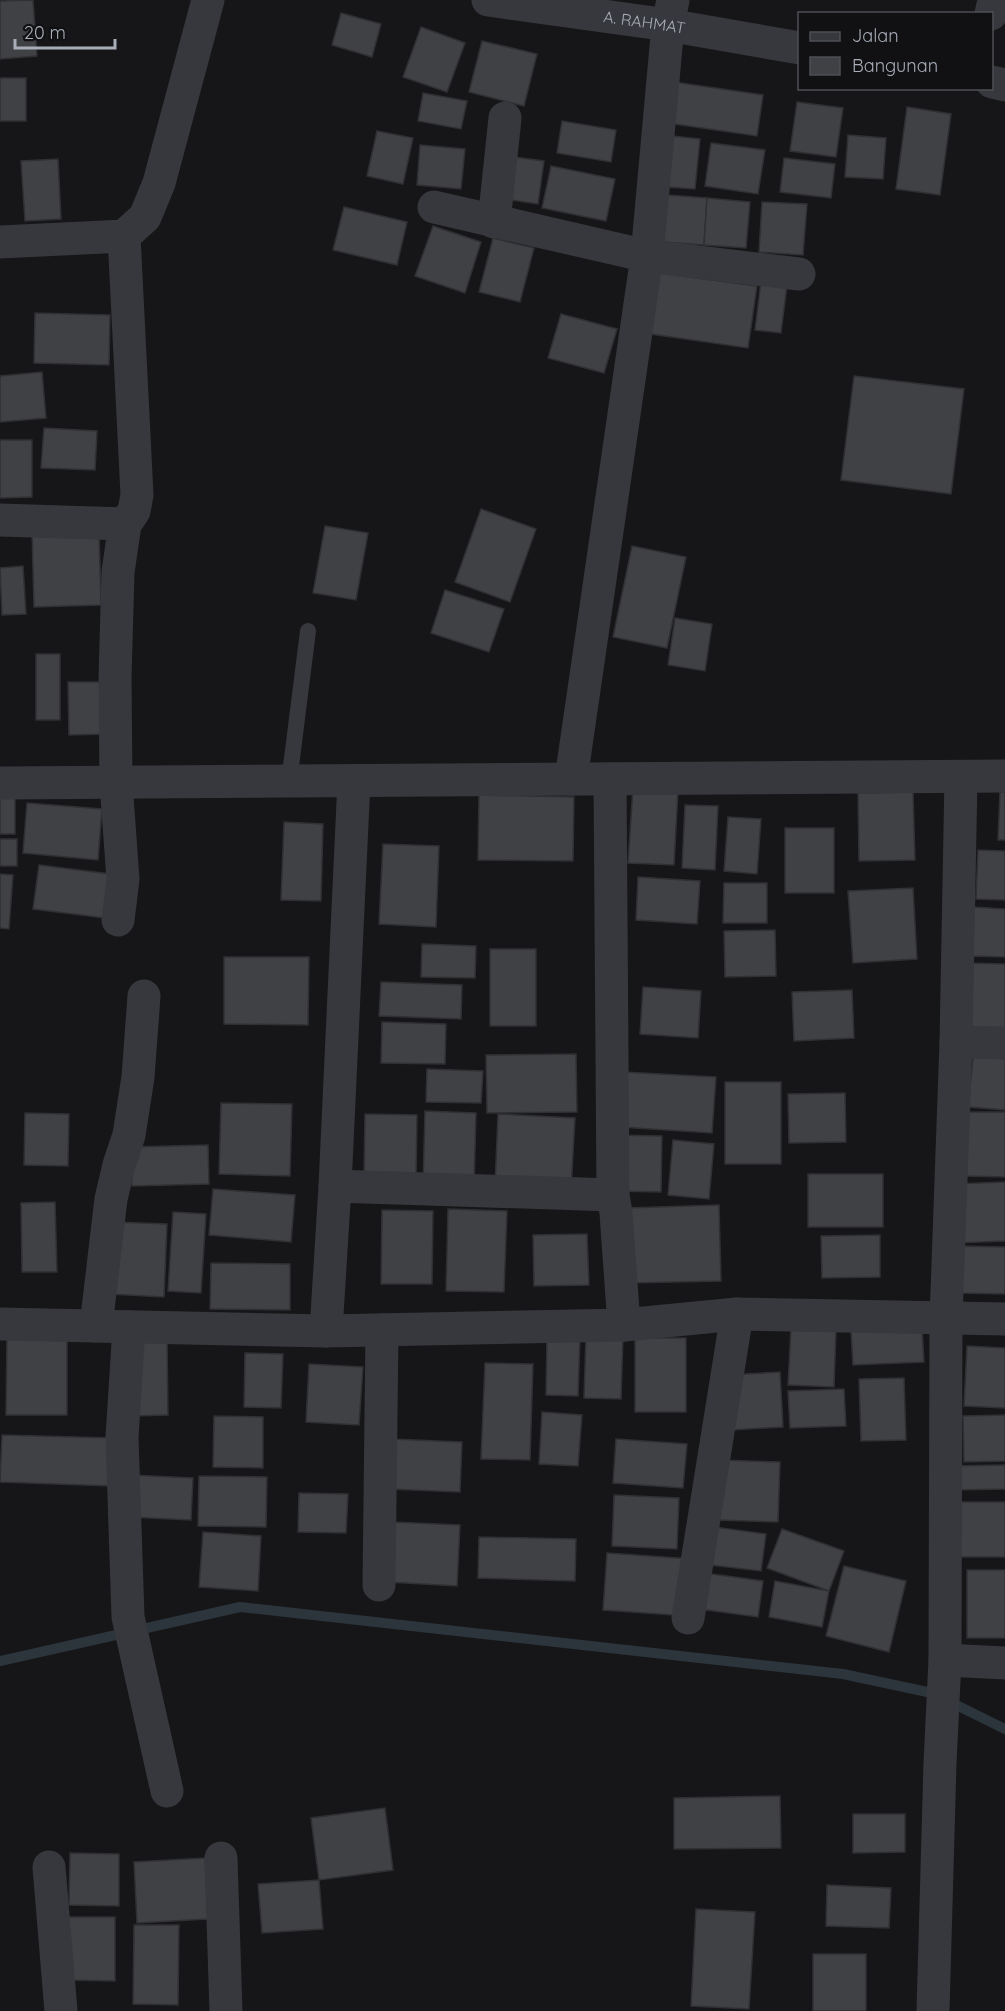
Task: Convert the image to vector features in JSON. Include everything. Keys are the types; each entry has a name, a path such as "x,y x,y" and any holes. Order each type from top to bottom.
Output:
{"street":[{"path":"0,242 124,236 145,217 159,183 208,0"},
{"name":"A. RAHMAT","path":"488,0 670,12 798,47"},
{"path":"571,779 647,256 670,12"},
{"path":"494,222 505,118"},
{"path":"434,207 647,256 799,274"},
{"path":"118,920 123,879 117,783 115,678 118,572 125,524 134,511 137,495 124,236"},
{"path":"0,520 125,524"},
{"path":"0,783 1005,776"},
{"path":"933,2011 944,1672 946,1319 956,1042 961,777"},
{"path":"610,779 613,1195 624,1325"},
{"path":"326,1331 354,781"},
{"path":"96,1326 111,1199 129,1135 138,1077 144,996"},
{"path":"956,1042 1005,1043"},
{"path":"335,1186 613,1195"},
{"path":"0,1324 326,1331 624,1325 737,1314 1005,1320"},
{"path":"688,1618 737,1314"},
{"path":"129,1327 122,1437 128,1617 167,1791"},
{"path":"379,1585 382,1330"},
{"path":"944,1672 1005,1663"},
{"path":"221,1858 226,2011"},
{"path":"49,1867 61,2011"}],"lane":[{"path":"289,782 308,631"}],"building":[{"path":"33,0 37,56 0,59 0,1"},
{"path":"341,13 381,24 372,57 332,45"},
{"path":"421,27 465,43 447,92 403,77"},
{"path":"482,41 537,54 524,106 469,92"},
{"path":"0,78 26,78 26,121 0,121"},
{"path":"674,82 763,95 757,136 668,123"},
{"path":"423,93 467,101 461,129 418,121"},
{"path":"797,102 843,108 836,157 790,151"},
{"path":"907,107 951,114 940,195 896,189"},
{"path":"562,121 616,130 611,162 557,153"},
{"path":"377,131 413,138 403,184 367,176"},
{"path":"848,135 886,138 883,179 845,177"},
{"path":"672,136 700,139 695,189 667,187"},
{"path":"711,143 765,150 758,194 705,186"},
{"path":"420,145 465,149 461,189 417,185"},
{"path":"506,156 544,161 538,204 499,198"},
{"path":"784,158 835,164 831,198 780,192"},
{"path":"58,159 61,219 25,221 21,161"},
{"path":"551,166 615,179 606,221 542,208"},
{"path":"655,194 707,198 704,245 651,241"},
{"path":"707,198 750,202 746,248 704,245"},
{"path":"762,202 807,204 803,255 759,252"},
{"path":"344,207 407,222 397,265 333,250"},
{"path":"433,226 481,242 465,293 415,276"},
{"path":"493,238 534,248 520,302 479,292"},
{"path":"652,272 757,286 748,348 644,333"},
{"path":"761,281 787,285 781,333 755,330"},
{"path":"35,313 110,315 109,365 34,363"},
{"path":"561,314 617,329 604,373 548,358"},
{"path":"42,372 46,418 0,422 0,376"},
{"path":"854,376 964,389 951,494 841,480"},
{"path":"44,428 97,431 95,470 41,468"},
{"path":"0,440 32,440 32,497 0,498"},
{"path":"481,509 536,529 510,602 455,582"},
{"path":"325,526 368,533 356,600 313,593"},
{"path":"99,530 101,605 34,607 32,531"},
{"path":"632,546 686,557 667,648 613,637"},
{"path":"23,566 26,614 2,615 0,568"},
{"path":"445,590 504,609 489,652 431,633"},
{"path":"675,618 712,624 705,671 668,665"},
{"path":"36,654 60,654 60,720 36,720"},
{"path":"68,682 106,682 107,734 69,735"},
{"path":"633,788 678,790 674,865 628,863"},
{"path":"913,792 915,860 859,861 858,793"},
{"path":"1000,792 1005,792 1005,840 998,840"},
{"path":"0,794 15,794 15,834 0,834"},
{"path":"479,795 574,797 573,861 478,860"},
{"path":"27,803 102,809 98,860 23,853"},
{"path":"685,805 718,806 715,870 682,868"},
{"path":"728,817 761,819 757,874 724,871"},
{"path":"284,822 323,824 321,901 281,900"},
{"path":"785,828 834,828 834,893 785,893"},
{"path":"0,839 17,839 17,866 0,866"},
{"path":"383,844 439,846 436,927 379,924"},
{"path":"978,850 1005,851 1005,900 976,899"},
{"path":"39,865 118,875 113,919 33,909"},
{"path":"0,874 13,875 9,929 0,928"},
{"path":"638,877 700,881 697,924 636,920"},
{"path":"724,883 767,883 767,923 723,923"},
{"path":"913,888 917,959 853,963 848,891"},
{"path":"973,907 1005,909 1005,957 970,956"},
{"path":"775,930 776,976 725,977 724,931"},
{"path":"422,944 476,946 475,978 421,977"},
{"path":"490,949 536,949 536,1026 490,1026"},
{"path":"224,957 309,957 308,1025 224,1024"},
{"path":"965,963 1005,964 1005,1035 964,1035"},
{"path":"381,982 462,985 461,1019 379,1016"},
{"path":"643,987 701,991 698,1038 640,1034"},
{"path":"852,990 854,1038 794,1041 792,992"},
{"path":"382,1022 446,1024 445,1064 381,1063"},
{"path":"974,1049 1005,1052 1005,1110 968,1107"},
{"path":"576,1054 577,1112 487,1113 486,1055"},
{"path":"427,1069 483,1071 481,1103 426,1102"},
{"path":"623,1072 716,1077 712,1133 620,1127"},
{"path":"725,1082 781,1082 781,1164 725,1164"},
{"path":"845,1093 846,1142 789,1143 788,1094"},
{"path":"221,1103 292,1104 290,1176 219,1174"},
{"path":"425,1111 476,1113 474,1185 423,1184"},
{"path":"966,1112 1005,1112 1005,1177 965,1176"},
{"path":"25,1113 69,1114 68,1166 24,1165"},
{"path":"365,1114 417,1115 416,1179 364,1178"},
{"path":"498,1114 575,1118 571,1190 495,1186"},
{"path":"613,1135 662,1136 661,1192 613,1191"},
{"path":"673,1140 714,1144 709,1199 668,1195"},
{"path":"208,1145 209,1184 132,1186 131,1147"},
{"path":"808,1174 883,1174 883,1227 808,1227"},
{"path":"1005,1182 1005,1241 955,1243 954,1184"},
{"path":"213,1189 295,1195 291,1242 209,1235"},
{"path":"55,1202 57,1272 22,1272 21,1203"},
{"path":"719,1205 721,1281 628,1283 626,1208"},
{"path":"448,1209 507,1211 504,1292 446,1291"},
{"path":"382,1210 433,1211 432,1284 381,1284"},
{"path":"173,1212 206,1214 201,1293 168,1291"},
{"path":"113,1222 167,1224 164,1297 109,1294"},
{"path":"587,1234 589,1285 534,1286 533,1235"},
{"path":"880,1235 880,1277 822,1278 821,1236"},
{"path":"960,1246 1005,1247 1005,1294 960,1293"},
{"path":"211,1263 290,1264 290,1310 210,1309"},
{"path":"791,1328 836,1330 834,1387 788,1385"},
{"path":"922,1328 924,1362 853,1365 851,1331"},
{"path":"7,1334 67,1334 67,1415 6,1415"},
{"path":"586,1335 623,1336 621,1399 584,1398"},
{"path":"167,1337 168,1415 133,1416 132,1338"},
{"path":"547,1337 580,1338 578,1396 546,1395"},
{"path":"635,1338 686,1338 686,1412 635,1412"},
{"path":"967,1346 1005,1348 1005,1408 964,1406"},
{"path":"245,1353 283,1354 281,1408 244,1407"},
{"path":"485,1363 533,1364 530,1460 481,1459"},
{"path":"309,1364 363,1367 359,1425 306,1422"},
{"path":"780,1372 783,1427 732,1430 728,1375"},
{"path":"904,1378 906,1440 861,1441 859,1379"},
{"path":"844,1389 846,1426 790,1428 788,1391"},
{"path":"542,1412 582,1415 578,1466 539,1464"},
{"path":"1005,1415 1005,1461 964,1462 963,1416"},
{"path":"214,1416 263,1417 263,1468 213,1467"},
{"path":"2,1435 113,1438 111,1486 0,1482"},
{"path":"391,1439 462,1442 460,1492 388,1489"},
{"path":"616,1439 687,1444 683,1488 613,1483"},
{"path":"719,1460 780,1462 778,1522 717,1520"},
{"path":"1005,1465 1005,1489 951,1490 951,1466"},
{"path":"131,1475 193,1478 191,1520 128,1517"},
{"path":"199,1476 267,1477 266,1527 198,1526"},
{"path":"299,1493 348,1494 346,1533 298,1532"},
{"path":"614,1495 679,1498 677,1549 612,1546"},
{"path":"953,1502 1005,1502 1005,1557 953,1557"},
{"path":"391,1522 460,1525 457,1586 388,1582"},
{"path":"707,1526 766,1534 761,1571 702,1564"},
{"path":"782,1529 844,1551 829,1591 767,1568"},
{"path":"203,1532 261,1536 258,1591 199,1587"},
{"path":"479,1537 576,1539 575,1581 478,1578"},
{"path":"607,1553 692,1559 688,1616 603,1610"},
{"path":"844,1566 906,1581 889,1652 826,1636"},
{"path":"967,1570 1005,1570 1005,1638 967,1638"},
{"path":"697,1572 763,1581 758,1617 692,1608"},
{"path":"775,1581 829,1591 822,1627 769,1617"},
{"path":"780,1796 781,1848 674,1849 674,1798"},
{"path":"385,1808 393,1870 319,1880 311,1818"},
{"path":"853,1814 905,1814 905,1852 853,1853"},
{"path":"70,1853 119,1854 119,1906 69,1905"},
{"path":"205,1858 208,1919 137,1923 134,1862"},
{"path":"319,1880 323,1929 262,1933 258,1884"},
{"path":"827,1885 891,1888 889,1928 826,1926"},
{"path":"696,1909 755,1912 749,2009 691,2006"},
{"path":"67,1917 115,1917 115,1981 66,1980"},
{"path":"134,1925 179,1925 178,2005 133,2004"},
{"path":"813,1954 866,1954 866,2011 813,2011"}],"waterway":[{"path":"0,1661 240,1607 843,1674 932,1693 1005,1729"}]}
